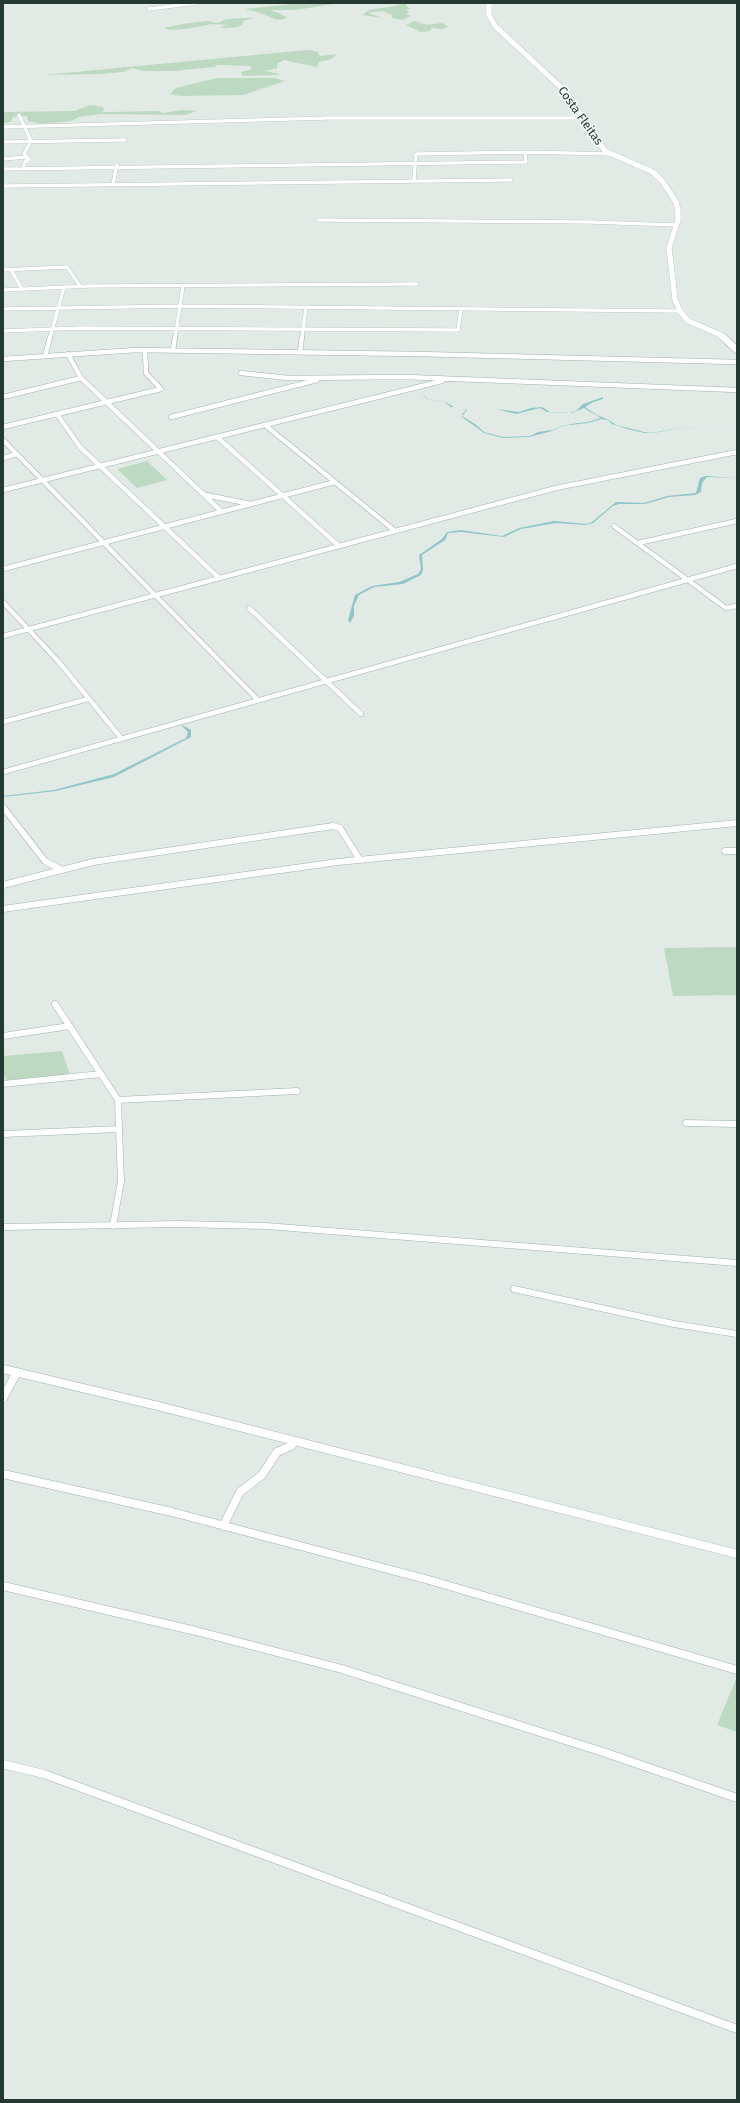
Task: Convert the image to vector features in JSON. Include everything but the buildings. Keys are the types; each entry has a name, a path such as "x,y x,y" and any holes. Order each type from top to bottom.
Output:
{"main road":[{"name":"Costa Fleitas","path":"489,3 489,15 495,26 566,92 602,147 609,154 648,170 657,176 677,205 676,225 672,234 669,248 675,299 680,311"},
{"path":"680,311 690,322 719,334 736,348"}],"street":[{"path":"149,9 196,3"},
{"path":"19,115 31,141"},
{"path":"3,127 328,118 584,118"},
{"path":"3,142 125,140"},
{"path":"24,168 25,162 29,159 24,154 31,141"},
{"path":"414,180 416,154 525,152 609,154"},
{"path":"3,169 116,166 526,161 525,152"},
{"path":"3,159 27,157"},
{"path":"113,184 116,166"},
{"path":"3,186 54,184 511,180"},
{"path":"318,220 590,222 676,225"},
{"path":"3,270 67,267 80,286"},
{"path":"11,270 22,289"},
{"path":"3,290 80,286 417,284"},
{"path":"172,350 181,306 183,286"},
{"path":"45,356 64,287"},
{"path":"3,309 181,306 306,306 680,311"},
{"path":"300,352 306,306"},
{"path":"3,331 176,329 458,330 460,309"},
{"path":"3,427 161,389 146,373 145,350"},
{"path":"3,358 145,350 172,350 737,362"},
{"path":"68,354 81,378 206,495 222,512"},
{"path":"240,373 268,377 406,377 737,390"},
{"path":"3,397 81,378"},
{"path":"171,417 282,390 324,378"},
{"path":"3,490 423,385 459,379"},
{"path":"57,414 80,447 219,578"},
{"path":"265,424 395,531"},
{"path":"217,437 339,546"},
{"path":"3,440 258,700"},
{"path":"3,636 556,488 737,452"},
{"path":"3,458 17,454"},
{"path":"3,569 335,482"},
{"path":"206,495 252,504"},
{"path":"638,543 737,521"},
{"path":"614,526 726,608 737,606"},
{"path":"3,772 686,579 737,566"},
{"path":"3,602 58,661 88,699 122,738"},
{"path":"249,608 361,714"},
{"path":"3,722 88,699"},
{"path":"3,807 46,861 60,869"},
{"path":"3,909 360,860 737,823"},
{"path":"3,885 60,869 93,862 333,826 340,828 360,860"},
{"path":"725,851 737,851"},
{"path":"55,1004 118,1100 121,1181 113,1226"},
{"path":"3,1036 70,1026"},
{"path":"3,1084 101,1074"},
{"path":"118,1100 297,1091"},
{"path":"686,1123 737,1124"},
{"path":"3,1134 119,1129"},
{"path":"3,1227 180,1224 266,1226 640,1254 737,1263"},
{"path":"514,1289 674,1324 737,1334"},
{"path":"3,1369 737,1554"},
{"path":"3,1398 16,1372"},
{"path":"223,1526 240,1492 262,1475 277,1452 291,1446 294,1442"},
{"path":"3,1474 172,1512 429,1580 737,1670"},
{"path":"3,1586 189,1629 342,1669 603,1752 737,1798"},
{"path":"3,1764 44,1774 737,2029"}],"green space":[{"path":"339,3 296,10 271,10 287,17 277,20 245,9 293,4"},
{"path":"390,3 408,3 406,5 410,9 406,10 409,12 406,14 411,16 402,20 392,18 392,15 382,11 368,13 383,18 362,15 369,10 401,5"},
{"path":"254,18 243,21 242,25 237,27 223,28 220,27 228,25 212,24 186,29 169,30 164,28 207,21 218,23 226,19"},
{"path":"415,21 427,25 442,23 448,27 441,29 432,28 429,31 421,32 406,25"},
{"path":"307,50 319,52 318,54 321,56 337,54 331,59 319,62 317,67 284,60 277,64 277,68 264,71 280,74 277,75 243,76 241,72 252,69 250,66 215,65 216,67 173,71 143,71 132,68 123,72 101,74 44,75"},
{"path":"217,78 275,78 285,81 243,95 181,96 170,94 176,88"},
{"path":"90,105 102,107 105,109 102,112 158,111 163,113 183,110 197,111 185,115 101,114 79,117 71,121 41,124 28,121 27,116 20,116 13,117 11,122 3,123 3,112 75,111"},
{"path":"147,461 167,480 137,488 117,469"},
{"path":"737,947 737,995 673,996 664,948"},
{"path":"62,1051 70,1075 6,1080 3,1071 3,1056"},
{"path":"736,1679 737,1680 737,1732 717,1725"}],"water":[{"path":"420,392 428,399 445,402 454,407 451,407 444,402 427,399"},
{"path":"603,397 603,399 593,402 585,407 597,415 609,420 616,425 653,433 644,433 627,429 612,424 608,420 602,419 588,423 562,426 552,431 529,437 503,438 484,433 462,416 484,432 503,437 530,436 538,432 553,430 561,426 588,422 601,418 584,408 572,413 569,413 576,411 583,404"},
{"path":"542,407 550,412 569,413 547,412 540,408 516,414 496,409 519,412 531,408"},
{"path":"737,424 673,429 653,433 671,429"},
{"path":"706,476 737,478 707,477 702,483 701,492 695,495 669,497 645,504 619,504 613,506 593,523 586,525 556,523 521,529 504,537 461,532 448,533 445,540 422,555 423,570 421,575 403,584 374,587 359,595 354,606 354,616 350,623 348,620 355,595 372,586 399,582 418,574 421,569 419,555 442,539 447,532 461,530 502,536 519,528 554,521 587,524 592,522 616,502 644,503 667,496 696,493 700,478"},
{"path":"180,724 191,730 191,737 114,777 56,791 3,797 54,790 114,774 186,738 188,732"}]}
